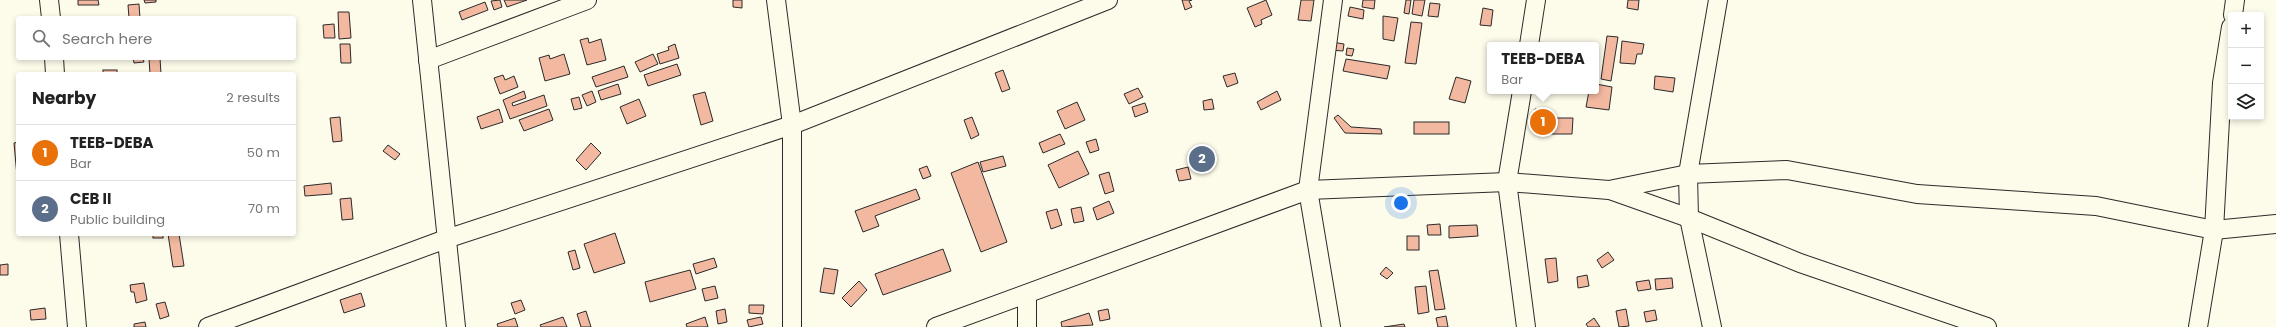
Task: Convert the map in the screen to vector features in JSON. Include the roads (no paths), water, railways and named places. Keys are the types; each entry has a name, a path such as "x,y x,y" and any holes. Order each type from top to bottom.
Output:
{"street":[{"path":"49,0 50,16"},
{"path":"422,0 456,327"},
{"path":"776,0 792,125 792,327"},
{"path":"208,327 446,239 792,125 1108,0"},
{"path":"1330,327 1308,190 1333,0"},
{"path":"1529,42 1536,0"},
{"path":"1712,327 1689,218 1688,174 1718,0"},
{"path":"2233,12 2235,0"},
{"path":"428,60 579,1"},
{"path":"2198,327 2214,230 2222,83 2228,46"},
{"path":"54,60 55,72"},
{"path":"1522,94 1507,182 1526,327"},
{"path":"1609,190 1688,174 1787,170 1917,194 2096,206 2214,230 2276,224"},
{"path":"936,327 1308,190 1507,182 1609,190 1689,218 1800,262 1987,327"},
{"path":"69,236 77,327"},
{"path":"1027,294 1028,327"}],"place":[{"name":"TEEB-DEBA","path":"1543,122"},
{"name":"CEB II","path":"1202,159"}]}
